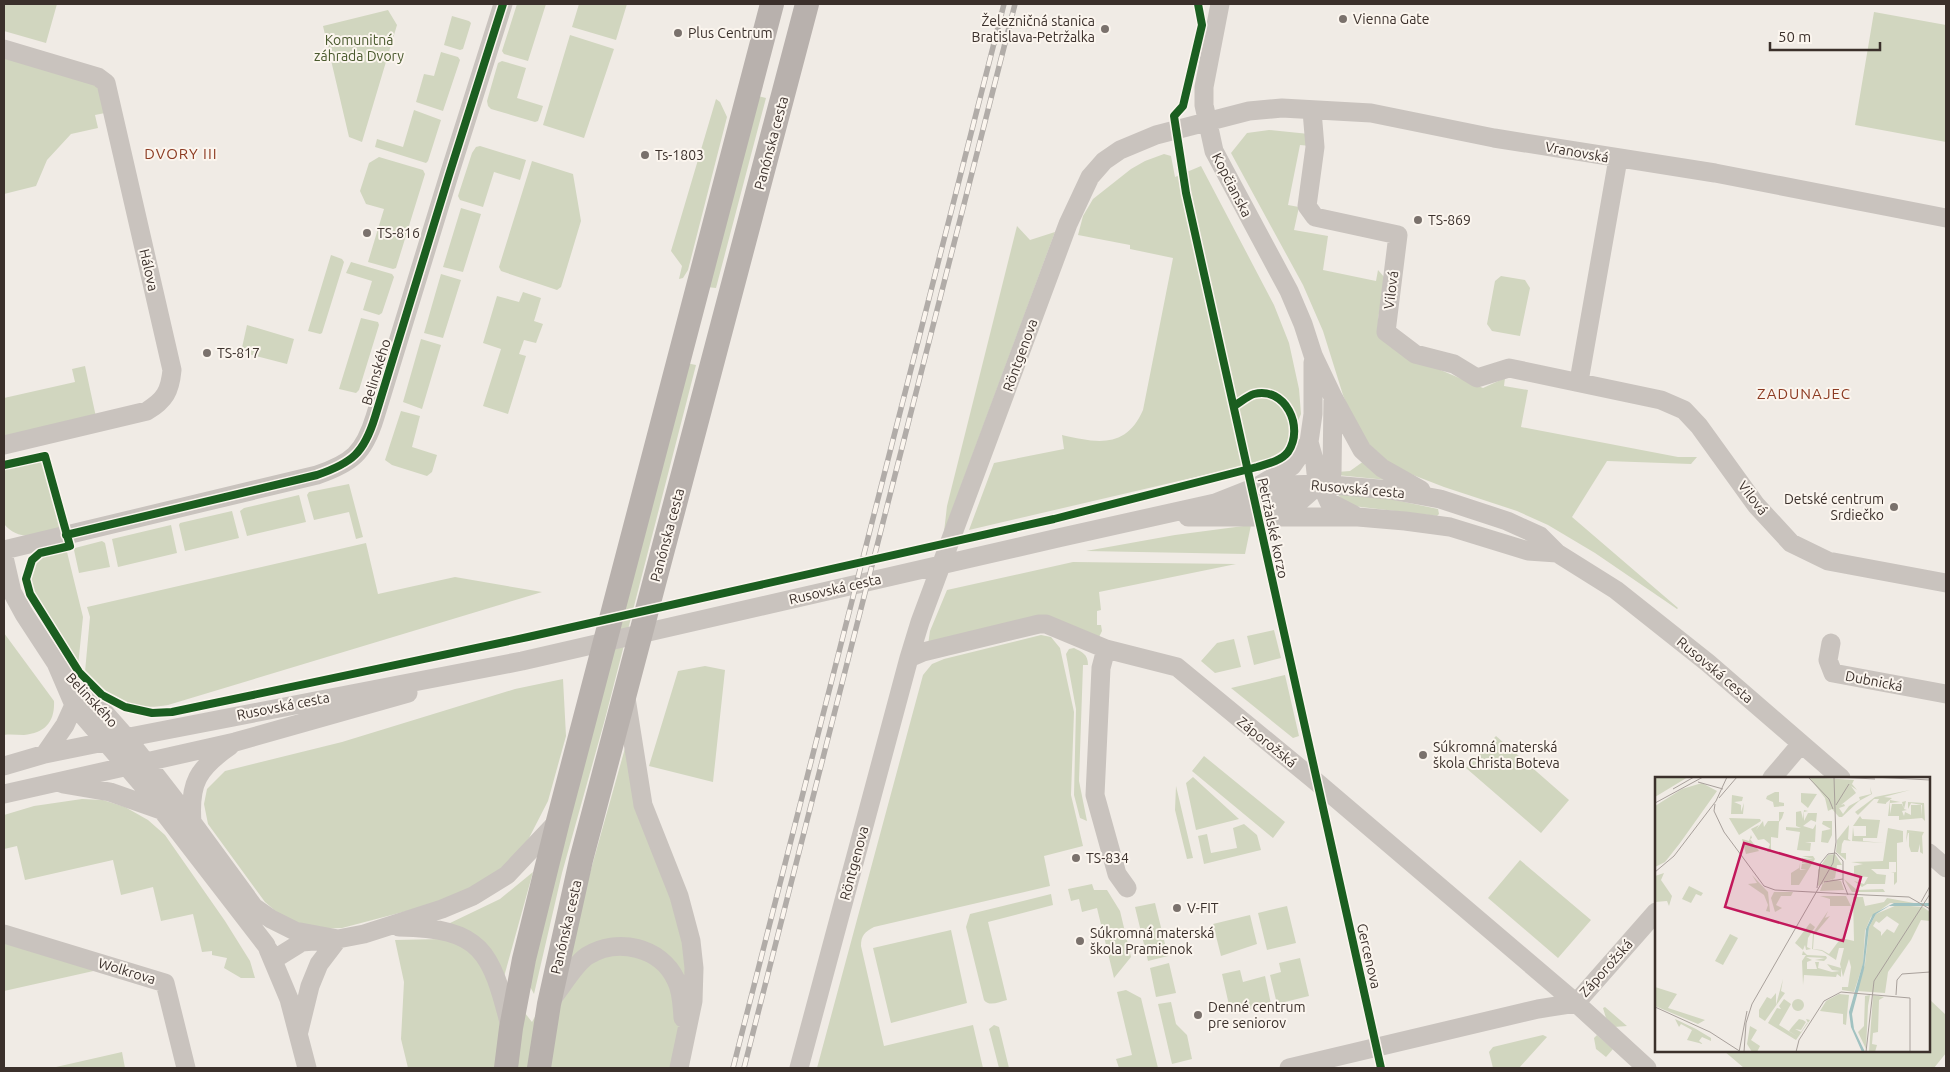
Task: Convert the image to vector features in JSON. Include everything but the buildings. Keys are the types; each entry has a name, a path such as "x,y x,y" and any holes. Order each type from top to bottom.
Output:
{"main road":[{"path":"506,1068 511,1028 524,960 558,821 772,4"},
{"name":"Panónska cesta","path":"539,1068 549,1004 581,860 807,4"}],"street":[{"name":"Belinského","path":"4,550 317,475 339,466 360,451 376,417 503,4"},
{"name":"Kopčianska","path":"1220,4 1204,87 1207,123 1218,161 1289,291 1303,324 1313,355 1362,450 1382,468 1440,499"},
{"name":"Hálova","path":"4,50 98,77 106,83 172,370 170,387 165,396 147,411 4,445"},
{"name":"Vranovská","path":"1207,123 1249,111 1282,108 1371,113 1494,138 1715,173 1946,218"},
{"name":"Vilová","path":"1312,110 1315,147 1307,206 1314,217 1398,235 1386,332 1415,354 1454,364 1477,378 1508,368 1580,381 1661,400 1684,410 1699,426 1756,504 1791,543 1828,561 1946,583"},
{"name":"Röntgenova","path":"799,1068 920,622 1068,224 1084,189 1098,166 1120,150 1156,135 1207,123"},
{"path":"1580,381 1618,159"},
{"name":"Kopčianska","path":"1313,355 1312,414 1309,442 1316,463 1316,473 1321,484 1332,473 1333,397"},
{"name":"Kopčianska","path":"1258,486 1292,466 1309,442"},
{"path":"1216,503 1300,501 1321,484 1329,502 1358,517"},
{"name":"Rusovská cesta","path":"4,766 45,754 126,737 176,729 287,705 522,660 1216,503 1258,486 1321,484 1390,490 1440,499 1507,521 1540,536 1557,553 1616,590 1708,663 1840,777"},
{"name":"Rusovská cesta","path":"1149,517 1358,517 1450,527 1528,551 1557,553"},
{"name":"Belinského","path":"4,557 12,592 56,663 74,705 141,783 269,952"},
{"path":"909,658 923,652 1038,624 1053,625 1106,650 1101,668 1095,795 1117,874 1127,888"},
{"name":"Dubnická","path":"1831,643 1828,660 1833,673 1946,694"},
{"name":"Záporožská","path":"1106,650 1177,667 1319,784 1576,1002 1655,913"},
{"name":"Rusovská cesta","path":"4,794 235,742 522,660"},
{"name":"Belinského","path":"56,663 126,737 192,822 254,908"},
{"path":"625,692 643,805 679,896 691,941 694,968 693,1001 679,1068"},
{"path":"45,754 65,725 74,705"},
{"path":"141,783 145,762 176,729"},
{"name":"Rusovská cesta","path":"192,822 190,802 196,778 213,757 235,742"},
{"path":"1773,777 1802,744"},
{"name":"Rusovská cesta","path":"54,782 110,792 162,810"},
{"path":"269,952 301,957 322,950 338,939 442,909 491,886 521,862 558,821"},
{"path":"1930,854 1946,868"},
{"path":"254,908 269,952 289,999 307,1068"},
{"path":"254,908 295,931 338,939"},
{"path":"385,927 441,930 462,936 471,942 479,949 492,968 503,996 511,1028"},
{"name":"Wolkrova","path":"4,934 165,983 186,1068"},
{"path":"298,1032 310,986 319,964 338,939"},
{"path":"549,1004 566,982 572,970 586,956 613,946 638,949 662,961 677,981 683,1006 685,1039"},
{"path":"1289,1068 1538,1009 1576,1002 1647,1068"}],"green space":[{"path":"4,4 57,4 46,43 4,31"},
{"path":"517,4 546,4 528,61 504,54 502,51"},
{"path":"579,4 627,4 616,40 572,27"},
{"name":"Komunitná záhrada Dvory","path":"388,10 397,25 362,142 349,137 323,26"},
{"path":"1874,12 1946,25 1946,142 1855,125"},
{"path":"452,16 471,23 463,49 460,50 444,45"},
{"path":"570,35 614,49 584,138 543,125"},
{"path":"441,52 458,57 460,60 443,111 416,102 424,74 434,76"},
{"path":"4,55 91,81 99,88 105,113 95,115 98,128 71,134 47,160 36,186 4,194"},
{"path":"502,61 526,68 517,98 543,106 538,121 535,122 491,109 488,106 487,101 498,63"},
{"path":"758,96 766,98 716,288 707,287"},
{"path":"716,99 720,102 727,117 688,270 683,278 679,279 682,266 671,251"},
{"path":"414,110 441,120 426,163 375,147 377,139 403,147"},
{"path":"1269,130 1309,134 1311,146 1300,145 1288,205 1299,207 1294,230 1328,236 1323,270 1376,281 1378,270 1385,278 1378,319 1378,331 1424,363 1483,388 1505,378 1504,386 1528,390 1521,427 1678,457 1697,457 1691,464 1607,461 1572,517 1677,609 1595,553 1548,525 1517,511 1444,487 1395,468 1359,435 1343,395 1323,331 1303,285 1231,153 1247,133"},
{"path":"480,146 526,160 520,180 494,172 483,207 460,200 458,196 472,153 476,147"},
{"path":"1164,154 1171,156 1175,177 1201,166 1274,305 1289,343 1299,389 1301,414 1286,449 1273,459 969,530 994,463 1064,449 1062,435 1099,441 1119,437 1136,423 1143,410 1173,258 1130,249 1130,245 1078,235 1083,216 1093,199 1131,169"},
{"path":"379,157 423,170 425,174 396,268 393,269 368,262 384,209 366,204 360,191 369,163"},
{"path":"532,161 573,174 581,221 561,287 557,290 501,271 499,267"},
{"path":"461,208 481,214 463,272 443,267"},
{"path":"1017,226 1030,240 1055,232 944,532 947,506"},
{"path":"331,255 342,259 344,262 322,333 320,334 308,331"},
{"path":"351,262 392,274 394,277 382,313 379,315 363,310 372,281 346,273"},
{"path":"441,274 461,280 443,338 424,333"},
{"path":"1501,276 1525,280 1530,288 1520,336 1492,331 1487,324 1495,281"},
{"path":"523,292 541,298 534,321 543,324 536,343 524,340 519,354 526,356 508,414 483,406 501,349 483,343 497,296 519,302"},
{"path":"361,318 378,322 379,325 359,390 356,393 339,389"},
{"path":"247,325 294,339 287,364 241,352"},
{"path":"421,339 441,345 422,409 403,402"},
{"path":"686,363 696,365 605,719 562,873 534,994 526,979"},
{"path":"85,366 96,417 4,439 4,398 75,382 72,369"},
{"path":"401,411 420,416 412,447 437,455 432,472 427,476 392,465 385,460"},
{"path":"43,460 60,529 30,536 17,534 4,524 4,468"},
{"path":"1364,461 1387,480 1337,475 1337,472 1350,471"},
{"path":"349,484 363,537 356,539 349,512 314,520 307,495 309,492"},
{"path":"1338,494 1385,498 1438,509 1439,514 1437,516 1353,506 1341,499"},
{"path":"299,495 306,522 247,536 240,511 244,508"},
{"path":"232,511 239,538 185,551 180,523"},
{"path":"171,525 177,553 118,567 112,539"},
{"path":"1251,525 1245,554 1086,551 1175,535"},
{"path":"102,541 105,543 110,567 79,573 75,548"},
{"path":"366,543 378,594 455,577 542,592 168,705 143,706 122,701 104,689 85,672 90,617 87,607"},
{"path":"65,550 83,617 78,666 30,585 32,568 38,558 42,555"},
{"path":"1073,562 1236,564 1099,592 1101,610 1097,611 1097,625 1101,625 1102,631 1099,637 1049,619 928,645 930,631 947,590"},
{"path":"1274,630 1281,658 1254,665 1247,636"},
{"path":"4,633 54,701 53,715 47,725 38,732 24,735 4,735"},
{"path":"1041,635 1051,637 1060,648 1074,712 1071,795 1083,846 1044,856 1050,886 874,927 864,934 861,942 884,1046 973,1025 983,1068 817,1068 923,675 932,664 944,659"},
{"path":"1234,639 1241,667 1215,673 1201,661 1217,643"},
{"path":"1074,648 1084,654 1088,661 1088,665 1083,665 1079,781 1087,821 1080,818 1074,795 1076,709 1066,654 1069,649"},
{"path":"705,666 725,670 713,782 649,766 678,671"},
{"path":"1285,675 1299,736 1293,738 1231,688"},
{"path":"563,679 566,736 548,801 529,838 510,862 475,887 441,902 342,928 313,929 286,920 265,902 208,824 204,804 207,789 225,771 342,742 515,689"},
{"path":"1496,736 1569,800 1541,833 1466,768"},
{"path":"627,741 678,912 688,979 671,1068 408,1068 401,1039 404,982 395,940 443,939 448,924 500,899 533,872 502,984 532,1022 565,962"},
{"path":"1204,756 1285,822 1273,838 1192,771"},
{"path":"1193,777 1239,819 1196,830 1186,783"},
{"path":"1176,786 1193,858 1187,859 1175,810"},
{"path":"82,799 103,800 125,807 148,820 165,835 225,921 250,961 255,978 241,978 224,968 227,958 212,955 212,951 202,952 193,914 161,921 153,887 121,895 113,860 25,880 17,846 4,849 4,815 34,806"},
{"path":"1244,824 1257,835 1261,850 1204,864 1198,836 1207,834 1211,853 1237,848 1233,828"},
{"path":"1520,860 1591,920 1558,958 1488,898"},
{"path":"1092,884 1094,890 1107,890 1120,911 1131,957 1114,978 1097,908 1082,912 1079,899 1071,901 1068,889"},
{"path":"1051,894 1053,905 988,922 1007,1000 994,1003 986,1002 966,927 970,914"},
{"path":"1155,903 1168,956 1148,961 1135,907"},
{"path":"1287,906 1296,943 1267,950 1258,913"},
{"path":"1250,915 1257,944 1221,956 1213,924"},
{"path":"951,930 967,1003 891,1023 873,948"},
{"path":"4,940 98,970 4,991"},
{"path":"1300,958 1309,996 1277,1004 1270,975 1281,972 1279,963"},
{"path":"1169,963 1176,993 1156,997 1150,968"},
{"path":"1240,970 1243,982 1265,976 1271,1004 1231,1014 1222,974"},
{"path":"1126,990 1141,998 1158,1068 1119,1068 1116,1059 1132,1055 1117,992"},
{"path":"1930,1000 1946,1015 1946,1053 1934,1068 1744,1068 1725,1052 1930,1052"},
{"path":"1171,1002 1176,1024 1187,1035 1192,1059 1172,1064 1158,1004"},
{"path":"1605,1007 1627,1026 1614,1027 1606,1018 1603,1008"},
{"path":"994,1025 999,1027 1009,1068 999,1068 989,1029"},
{"path":"1543,1035 1547,1037 1519,1068 1493,1068 1489,1052 1493,1047"},
{"path":"1597,1035 1613,1049 1606,1057 1596,1049 1594,1038"},
{"path":"122,1052 125,1068 50,1068 56,1067"}],"railway":[{"path":"733,1068 1004,4"},
{"path":"744,1068 1015,4"}],"cycle path":[{"path":"66,535 317,475 348,461 361,448 375,417 503,4"},
{"name":"Petržalské korzo","path":"1198,4 1202,25 1183,106 1174,116 1186,193 1381,1068"},
{"path":"4,465 45,456 70,546 40,553 32,560 26,579 30,594 79,672 102,695 125,707 152,713 172,712 528,637 1054,519 1257,467 1278,460 1288,452 1293,442 1294,431 1293,421 1283,402 1275,396 1265,393 1249,396 1234,406"}],"place":[{"name":"Vienna Gate","path":"1343,19"},
{"name":"Železničná stanica Bratislava-Petržalka","path":"1105,29"},
{"name":"Plus Centrum","path":"678,33"},
{"name":"Ts-1803","path":"645,155"},
{"name":"TS-869","path":"1418,220"},
{"name":"TS-816","path":"367,233"},
{"name":"TS-817","path":"207,353"},
{"name":"Detské centrum Srdiečko","path":"1894,507"},
{"name":"Súkromná materská škola Christa Boteva","path":"1423,755"},
{"name":"TS-834","path":"1076,858"},
{"name":"V-FIT","path":"1177,908"},
{"name":"Súkromná materská škola Pramienok","path":"1080,941"},
{"name":"Denné centrum pre seniorov","path":"1198,1015"}],"district":[{"name":"DVORY III","path":"181,153"},
{"name":"ZADUNAJEC","path":"1804,393"}]}
